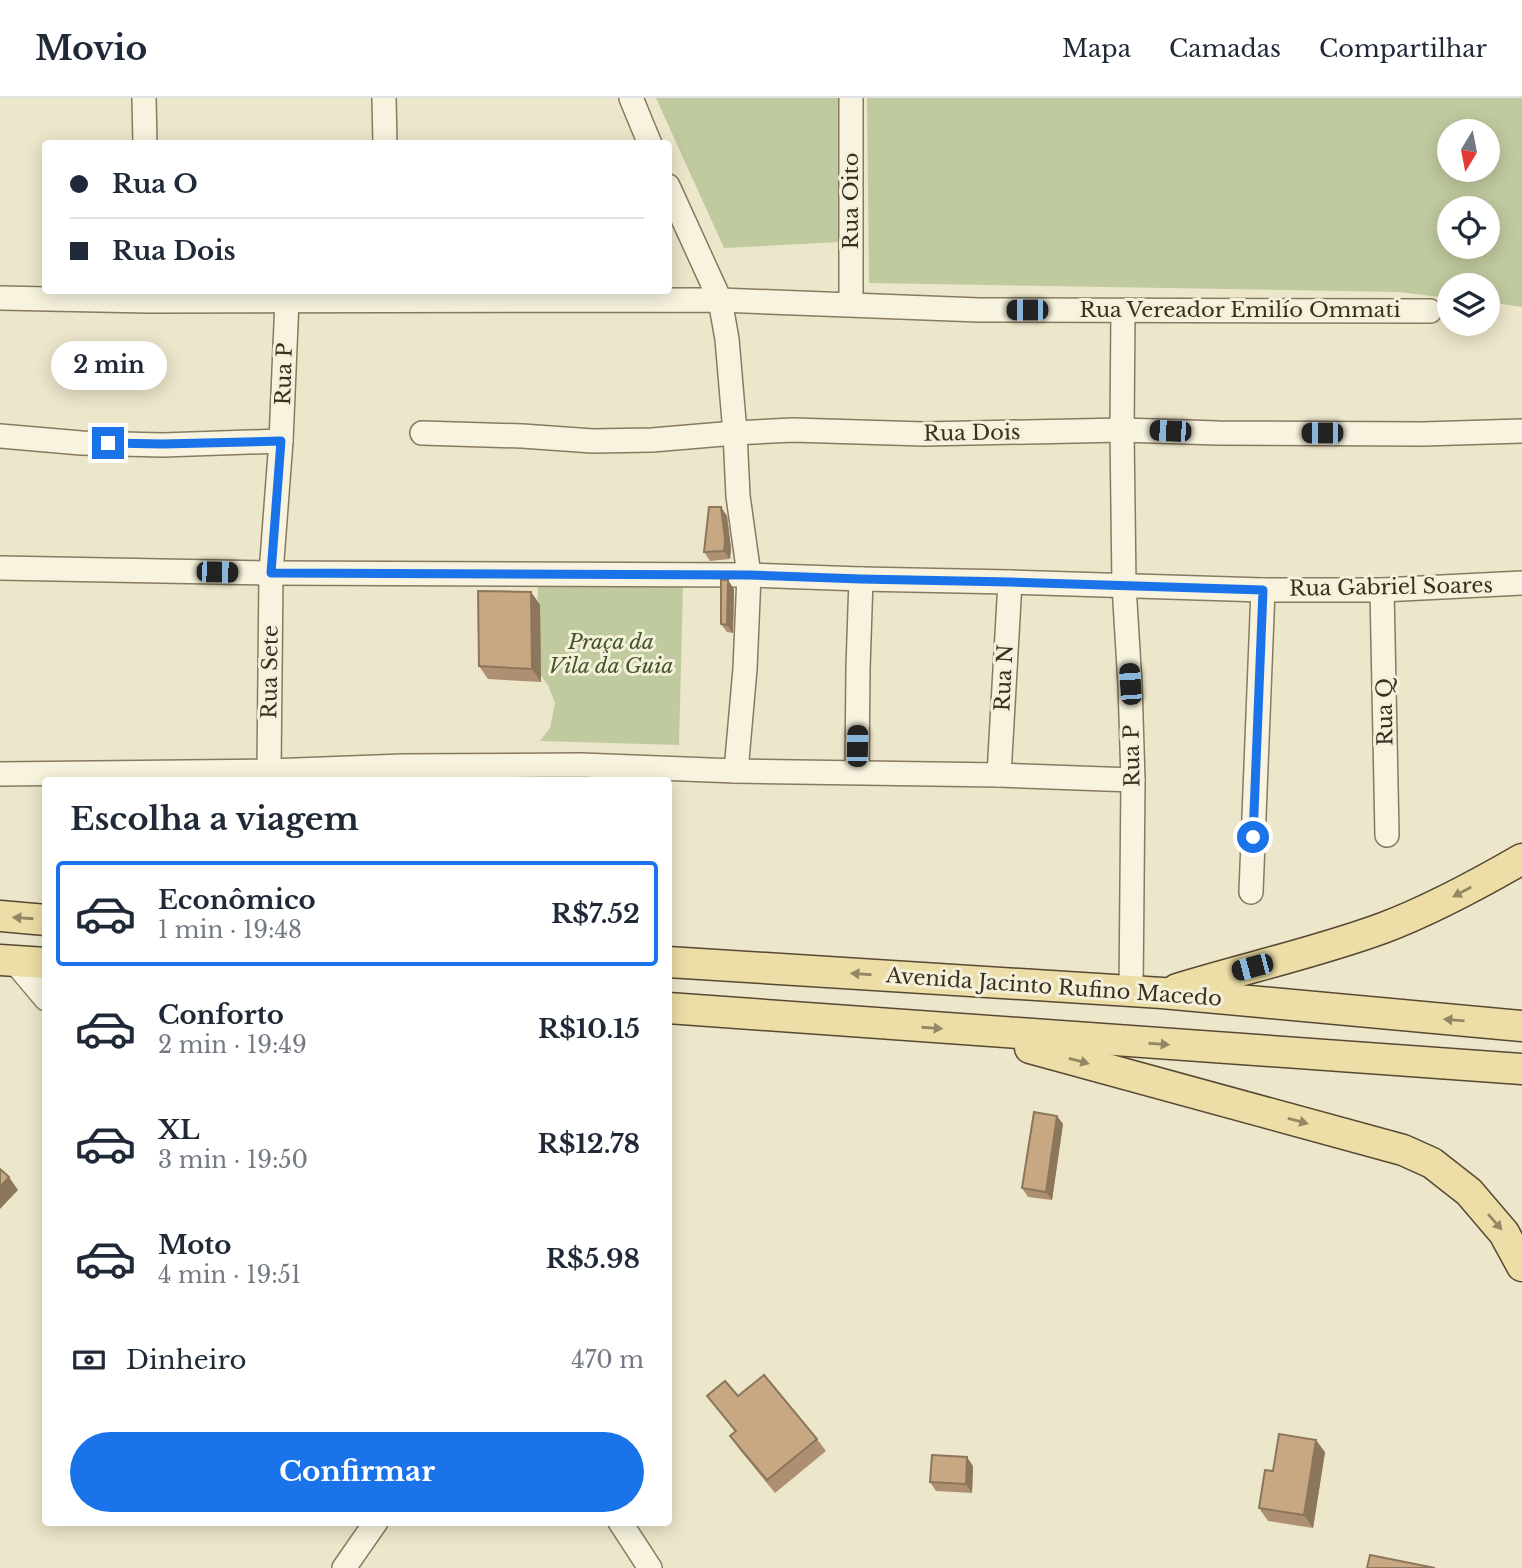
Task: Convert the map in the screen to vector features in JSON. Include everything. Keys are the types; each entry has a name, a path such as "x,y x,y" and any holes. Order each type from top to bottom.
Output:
{"main road":[{"path":"1162,993 1329,946 1385,927 1454,896 1522,859"},
{"path":"0,916 42,920"},
{"path":"7,960 42,963"},
{"name":"Avenida Jacinto Rufino Macedo","path":"672,962 1162,993 1522,1026"},
{"path":"672,999 707,995 769,999 777,997 780,991 777,984 752,968"},
{"path":"672,1008 1522,1069"},
{"path":"966,1030 1403,1150 1432,1163 1469,1192 1504,1233 1522,1266"}],"street":[{"path":"144,98 145,140"},
{"path":"384,98 385,140"},
{"path":"631,98 648,140"},
{"name":"Rua Oito","path":"850,98 851,304"},
{"path":"672,195 720,300 727,339 738,496 749,575 736,771"},
{"name":"Rua Vereador Emilío Ommati","path":"0,298 148,296 286,300 387,296 720,300 979,310 1430,311"},
{"name":"Rua P","path":"271,573 281,441 286,300"},
{"name":"Rua P","path":"1123,310 1124,586 1133,780 1131,991"},
{"name":"Rua Dois","path":"422,433 522,436 593,442 793,430 924,434 1122,430 1423,434 1522,431"},
{"path":"0,436 81,443 281,441"},
{"name":"Rua Gabriel Soares","path":"0,568 271,573 749,575 1263,590 1382,590 1522,583"},
{"name":"Rua Sete","path":"269,771 271,573"},
{"path":"857,772 861,579"},
{"name":"Rua N","path":"999,775 1010,582"},
{"path":"1251,892 1263,590"},
{"name":"Rua Q","path":"1382,590 1387,835"},
{"path":"0,774 581,765 1133,780"},
{"path":"7,960 42,995"},
{"path":"344,1568 373,1526"},
{"path":"623,1526 650,1568"}],"green space":[{"path":"656,98 840,98 841,242 724,248"},
{"path":"867,98 1522,98 1522,307 1500,304 1500,273 1437,273 1437,297 1398,292 869,283"},
{"name":"Praça da Vila da Guia","path":"538,582 683,586 679,745 540,741 550,728 555,703 548,685 536,669"}],"building":[{"path":"709,507 721,507 724,551 704,552"},
{"path":"721,580 728,580 727,625 721,624"},
{"path":"478,591 531,592 532,669 479,666"},
{"path":"1034,1112 1057,1116 1046,1192 1022,1188"},
{"path":"0,1169 9,1177 0,1187"},
{"path":"764,1375 817,1439 767,1480 730,1436 736,1431 707,1396 725,1381 738,1396"},
{"path":"1279,1434 1316,1440 1304,1515 1259,1508 1265,1470 1273,1471"},
{"path":"932,1455 967,1457 966,1484 930,1482"},
{"path":"1370,1555 1435,1568 1367,1568"}],"route":[{"path":"108,443 281,441 271,573 749,575 1263,590 1253,837"}]}
